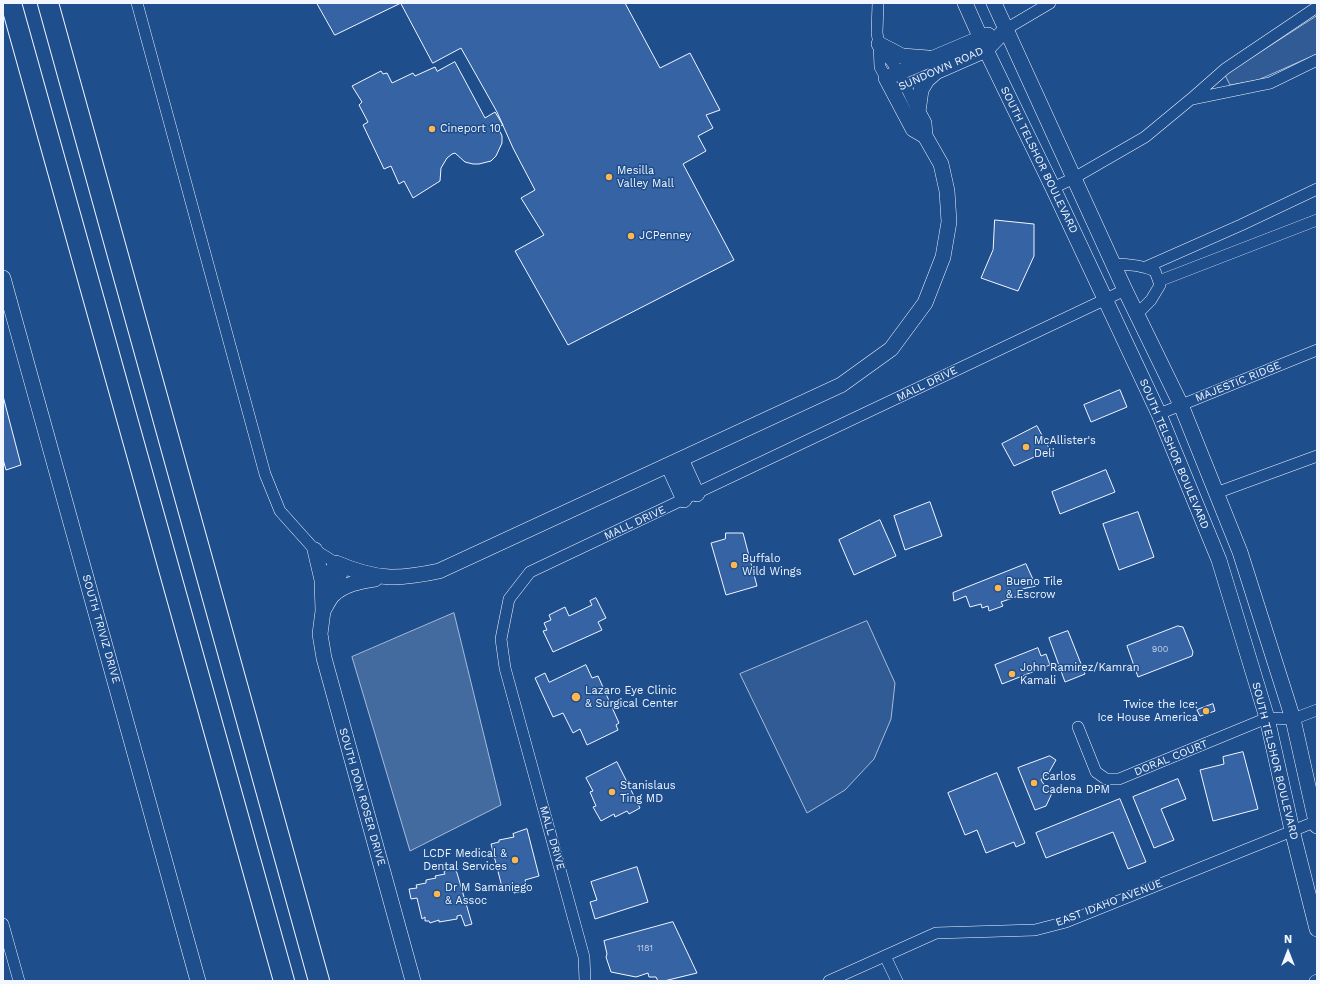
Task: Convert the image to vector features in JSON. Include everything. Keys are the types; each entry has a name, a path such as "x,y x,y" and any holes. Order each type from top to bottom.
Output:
{"highway":[{"path":"11,3 284,981"},
{"path":"51,9 319,981"}],"street":[{"path":"137,3 265,474 280,511 315,550 341,565 361,573 381,577"},
{"path":"878,3 877,33 879,44 896,82 913,129 925,136"},
{"name":"SOUTH TELSHOR BOULEVARD","path":"965,3 983,44 1053,188 1159,414 1219,560 1267,718 1292,830 1317,929"},
{"name":"SOUTH TELSHOR BOULEVARD","path":"994,3 1125,290 1181,405 1240,552 1293,719 1317,822"},
{"name":"SUNDOWN ROAD","path":"896,82 983,44 1050,3"},
{"path":"1053,188 1074,178 1145,137 1225,69 1317,7"},
{"path":"879,44 902,56 934,65 921,90 918,112"},
{"path":"1191,99 1270,83 1317,60"},
{"path":"315,550 322,580 328,593 354,582 381,577 412,577 439,571 841,385 890,349 924,302 943,257 949,222 947,191 941,164 925,136 924,123 918,112 896,82"},
{"path":"1146,267 1241,226 1317,189"},
{"path":"1159,281 1317,220"},
{"path":"1114,264 1130,264 1146,267 1155,271 1160,286 1151,300 1137,314"},
{"name":"SOUTH TRIVIZ DRIVE","path":"3,278 69,520 103,633 198,981"},
{"name":"MALL DRIVE","path":"585,981 584,957 505,668 501,639 509,599 530,572 1105,298 1125,290"},
{"name":"MAJESTIC RIDGE","path":"1159,414 1317,350"},
{"path":"1216,493 1317,456"},
{"path":"674,462 690,497"},
{"name":"SOUTH DON ROSER DRIVE","path":"341,565 328,593 323,611 320,634 324,658 413,981"},
{"path":"1293,719 1317,710"},
{"name":"DORAL COURT","path":"1078,727 1096,772 1106,779 1119,779 1267,718 1293,719"},
{"name":"EAST IDAHO AVENUE","path":"829,981 936,933 1035,930 1066,922 1292,830 1317,822"},
{"path":"3,924 19,981"},
{"path":"885,956 897,981"}],"shaded area":[{"path":"1317,16 1317,54 1258,80 1230,85 1225,75"},
{"path":"454,613 501,805 410,851 352,657"},
{"path":"867,621 895,683 891,719 874,759 845,790 807,813 740,674"}],"building":[{"path":"317,3 401,3 335,35"},
{"name":"Mesilla Valley Mall","path":"401,3 625,3 660,68 690,53 720,110 706,115 713,128 698,136 706,151 683,164 734,260 568,345 515,251 544,235 521,198 535,190 513,148 497,112 461,48 433,63"},
{"name":"Cineport 10","path":"455,62 485,118 495,112 503,125 498,127 502,136 502,143 496,156 491,161 479,164 465,162 455,153 452,154 447,158 441,168 440,181 413,198 404,181 399,184 391,166 384,169 363,125 368,122 359,105 362,102 352,86 381,71 383,74 387,73 392,83 413,73 415,76 435,67 437,71"},
{"path":"995,220 1034,224 1034,256 1018,291 981,278 993,250"},
{"path":"1120,390 1127,407 1091,422 1084,405"},
{"path":"3,396 21,465 6,470 3,459"},
{"name":"McAllister's Deli","path":"1037,426 1050,450 1014,466 1002,444"},
{"path":"1106,470 1115,492 1060,514 1052,492"},
{"path":"930,502 942,536 905,550 894,516"},
{"path":"1138,512 1154,557 1119,570 1103,524"},
{"path":"880,520 896,556 854,575 839,540"},
{"name":"Buffalo Wild Wings","path":"726,533 743,533 757,586 726,595 711,543 725,539"},
{"name":"Bueno Tile & Escrow","path":"1026,564 1036,586 1022,589 1024,594 1001,602 1003,606 989,611 988,606 982,608 981,604 970,607 966,596 954,601 953,593"},
{"path":"596,598 606,618 598,622 602,630 553,652 543,631 547,630 544,623 551,620 549,615 565,607 569,616 592,605 590,601"},
{"path":"1178,626 1183,627 1193,652 1192,656 1138,677 1127,646"},
{"path":"1068,631 1085,674 1065,682 1049,638"},
{"name":"John Ramirez/Kamran Kamali","path":"1038,648 1041,656 1046,654 1050,665 1002,684 995,665"},
{"name":"Lazaro Eye Clinic & Surgical Center","path":"586,665 592,678 598,676 619,723 616,725 618,730 587,745 580,729 573,733 563,713 553,717 535,678 545,673 549,682"},
{"name":"Twice the Ice: Ice House America","path":"1213,704 1215,711 1200,716 1197,710"},
{"path":"1243,752 1258,809 1213,821 1200,770 1224,764 1223,757"},
{"name":"Carlos Cadena DPM","path":"1050,756 1056,760 1048,774 1041,780 1045,786 1053,791 1046,806 1035,810 1018,768"},
{"name":"Stanislaus Ting MD","path":"617,762 640,808 629,814 627,811 615,817 614,814 601,821 593,807 596,806 590,792 593,791 586,778"},
{"path":"997,773 1025,843 1016,847 1014,842 986,853 977,830 965,835 948,793"},
{"path":"1178,779 1186,799 1161,809 1174,840 1154,848 1133,797"},
{"path":"1120,799 1146,862 1128,869 1113,832 1046,858 1036,833"},
{"name":"LCDF Medical & Dental Services","path":"527,829 539,876 525,880 528,890 514,893 512,884 502,887 491,844 499,842 499,840 514,837 513,834"},
{"name":"Dr M Samaniego & Assoc","path":"454,867 472,924 465,926 461,915 457,916 457,919 439,922 439,920 430,923 429,921 425,921 425,917 422,919 417,898 411,899 409,889 417,888 416,885 426,883 426,880 436,878 435,876 445,874 444,872"},
{"path":"637,867 648,902 595,919 590,902 597,900 591,882"},
{"path":"673,922 697,973 664,981 658,981 656,977 649,977 648,973 636,977 611,972 606,957 607,954 604,941"}],"place":[{"name":"Cineport 10","path":"432,129"},
{"name":"Mesilla Valley Mall","path":"609,177"},
{"name":"JCPenney","path":"631,236"},
{"name":"McAllister's Deli","path":"1026,447"},
{"name":"Buffalo Wild Wings","path":"734,565"},
{"name":"Bueno Tile & Escrow","path":"998,588"},
{"name":"John Ramirez/Kamran Kamali","path":"1012,674"},
{"name":"Lazaro Eye Clinic & Surgical Center","path":"576,697"},
{"name":"Twice the Ice: Ice House America","path":"1206,711"},
{"name":"Carlos Cadena DPM","path":"1034,783"},
{"name":"Stanislaus Ting MD","path":"612,792"},
{"name":"LCDF Medical & Dental Services","path":"515,860"},
{"name":"Dr M Samaniego & Assoc","path":"437,894"}]}
